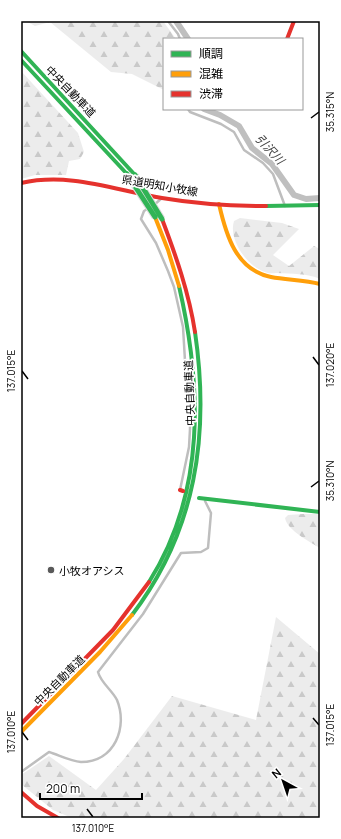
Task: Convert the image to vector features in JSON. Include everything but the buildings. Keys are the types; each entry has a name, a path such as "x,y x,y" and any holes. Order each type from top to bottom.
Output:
{"main road":[{"path":"288,38 294,21"},
{"name":"中央自動車道","path":"21,51 55,90 113,149 135,175 162,219 177,255 185,281 197,354 201,429 197,470 189,506 174,547 156,582 144,600 104,648 21,732"},
{"name":"中央自動車道","path":"21,60 127,174 155,217 164,237 179,282 192,354 196,428 193,458 184,504 167,550 140,597 100,645 21,724"},
{"name":"県道明知小牧線","path":"21,183 41,178 62,178 162,198 219,204 285,206 320,205"},
{"path":"219,204 226,235 238,258 247,266 269,277 310,281 320,284"},
{"path":"202,499 260,504 320,512"},
{"path":"21,792 37,806 58,818"}],"street":[{"path":"168,21 180,38"},
{"path":"189,110 190,112 221,124 234,132 244,150 263,163 273,174 285,206"},
{"path":"162,198 144,211 141,219 156,243 168,271 174,287 183,327 185,361 190,391 190,429 189,447 182,490"},
{"path":"21,772 49,752 73,761 89,761 106,754 116,743 121,727 119,707 116,698 98,672 143,614 181,553 201,552 207,549 211,513 202,499"}],"green space":[{"path":"26,21 163,21 175,38 163,38 163,90 132,74 111,72 50,22 35,26"},
{"path":"21,71 78,133 84,152 80,159 69,161 66,175 35,175 21,179"},
{"path":"240,218 282,223 299,229 273,255 289,266 314,246 320,249 320,279 305,275 268,273 258,269 246,258 236,244 233,228 234,221"},
{"path":"320,514 320,548 294,531 285,518 288,515"},
{"path":"276,617 320,654 320,818 72,818 53,810 21,784 21,775 49,756 96,790 124,759 172,696 256,720"}],"waterway":[{"name":"引沢川","path":"176,21 187,38"},
{"name":"引沢川","path":"207,110 220,115 239,126 252,148 272,164 294,195 306,199 320,198"}],"traffic: fast":[{"path":"21,51 135,175"},
{"path":"21,60 127,174"},
{"path":"127,174 155,217"},
{"path":"135,175 162,219"},
{"path":"266,206 320,205"},
{"path":"149,582 168,548 181,512 190,475 194,438 195,400 192,362 187,324 179,286"},
{"path":"132,615 154,583 171,550 184,516 193,481 199,445 200,408 199,370 195,332"},
{"path":"199,498 320,512"}],"traffic: slow":[{"path":"219,204 225,228 234,250 249,267 259,273 271,277 320,284"},
{"path":"155,217 168,250 179,286"},
{"path":"21,732 100,652 132,615"}],"traffic: jam":[{"path":"287,38 294,21"},
{"path":"21,183 39,180 74,181 92,183 144,195 188,202 240,206 266,206"},
{"path":"162,219 182,275 195,332"},
{"path":"21,724 113,630 149,582"},
{"path":"21,792 37,806 58,818"}],"place":[{"name":"小牧オアシス","path":"51,570"}]}
